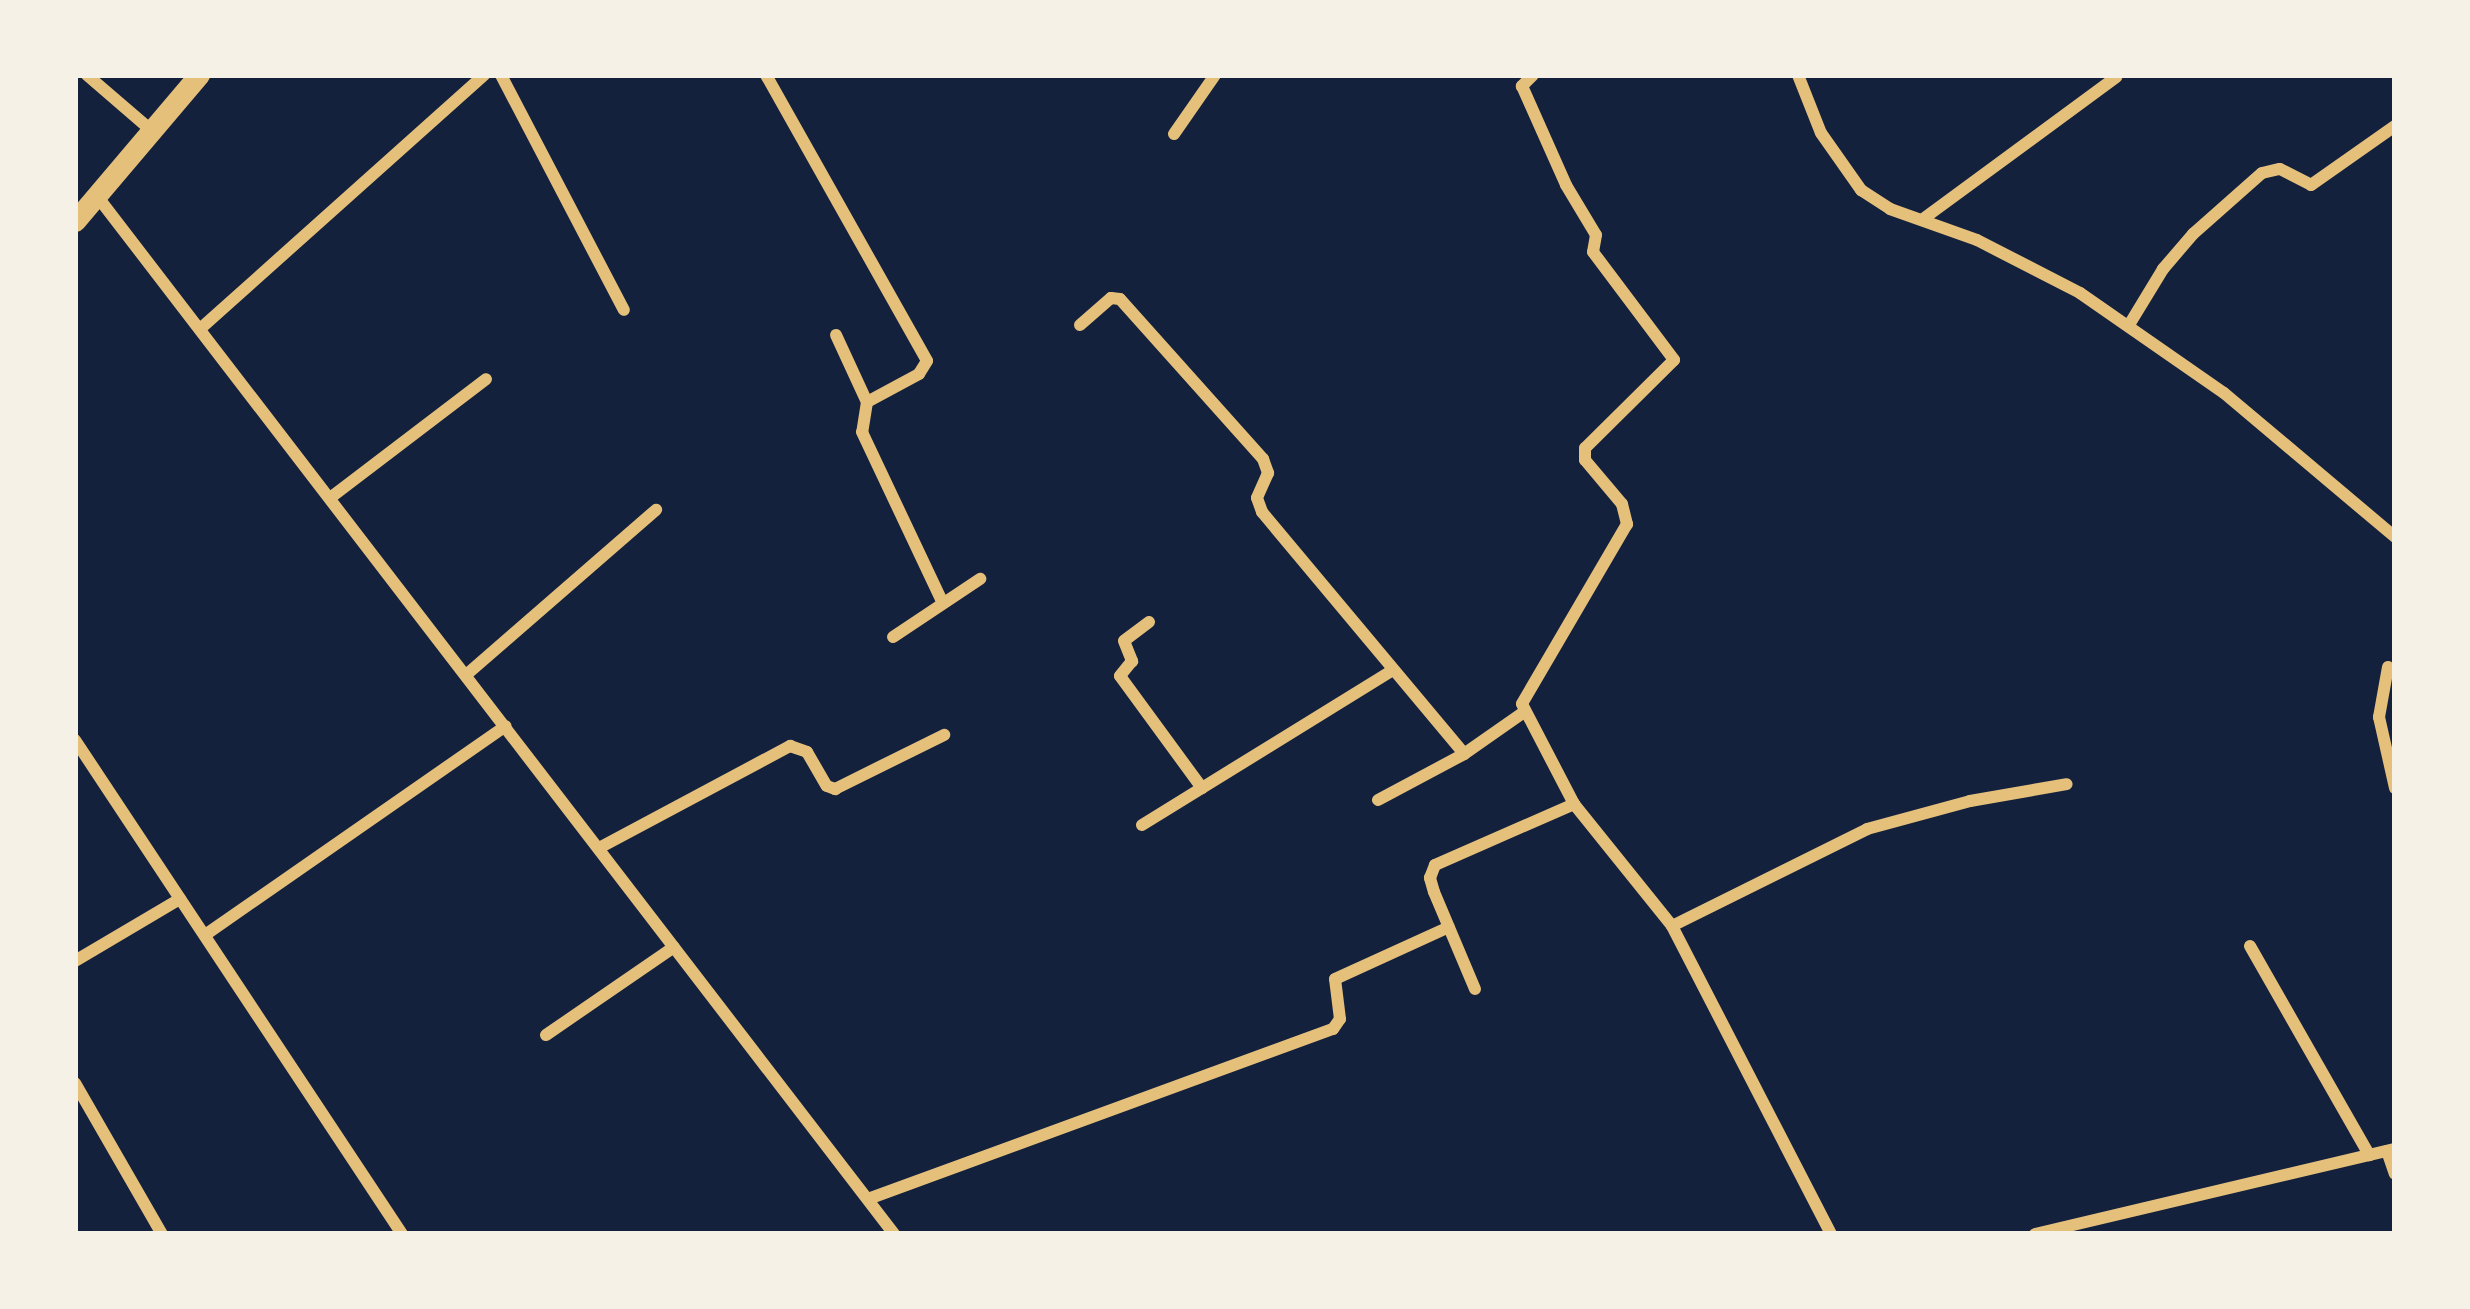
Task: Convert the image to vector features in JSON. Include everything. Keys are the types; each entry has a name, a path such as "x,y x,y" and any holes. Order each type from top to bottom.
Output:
{"street":[{"path":"87,75 152,131"},
{"path":"75,221 199,75"},
{"path":"200,329 484,75"},
{"path":"502,75 624,310"},
{"path":"766,75 928,361 919,374 867,402 862,416 866,449 943,603"},
{"path":"1174,134 1215,75"},
{"path":"1533,75 1522,86 1558,169 1596,235 1593,252 1674,360 1585,448 1585,460 1622,504 1627,524 1524,694 1524,712 1574,804 1672,926 1831,1234"},
{"path":"1798,75 1821,133 1849,177 1890,209 2030,265 2129,326 2298,451 2395,537"},
{"path":"1923,219 2116,76"},
{"path":"2129,326 2163,269 2193,234 2262,173 2280,169 2311,185 2395,126"},
{"path":"97,196 894,1234"},
{"path":"1080,325 1111,298 1126,306 1263,459 1268,473 1257,498 1262,512 1464,754"},
{"path":"836,335 867,402"},
{"path":"329,498 486,379"},
{"path":"466,675 656,510"},
{"path":"893,638 980,579"},
{"path":"1148,622 1124,641 1132,661 1120,676 1202,788"},
{"path":"2388,668 2379,717 2395,788"},
{"path":"1142,825 1393,670"},
{"path":"1378,800 1464,754 1524,712"},
{"path":"205,935 506,726"},
{"path":"599,848 790,746 807,752 827,786 836,789 944,735"},
{"path":"75,740 402,1234"},
{"path":"1672,926 1867,829 1970,801 2067,784"},
{"path":"1475,989 1430,878 1435,865 1574,804"},
{"path":"75,961 180,899"},
{"path":"868,1198 1333,1029 1340,1019 1335,979 1449,927"},
{"path":"2250,946 2369,1155"},
{"path":"546,1035 674,947"},
{"path":"75,1083 162,1234"},
{"path":"2036,1234 2391,1150 2395,1174"}]}
